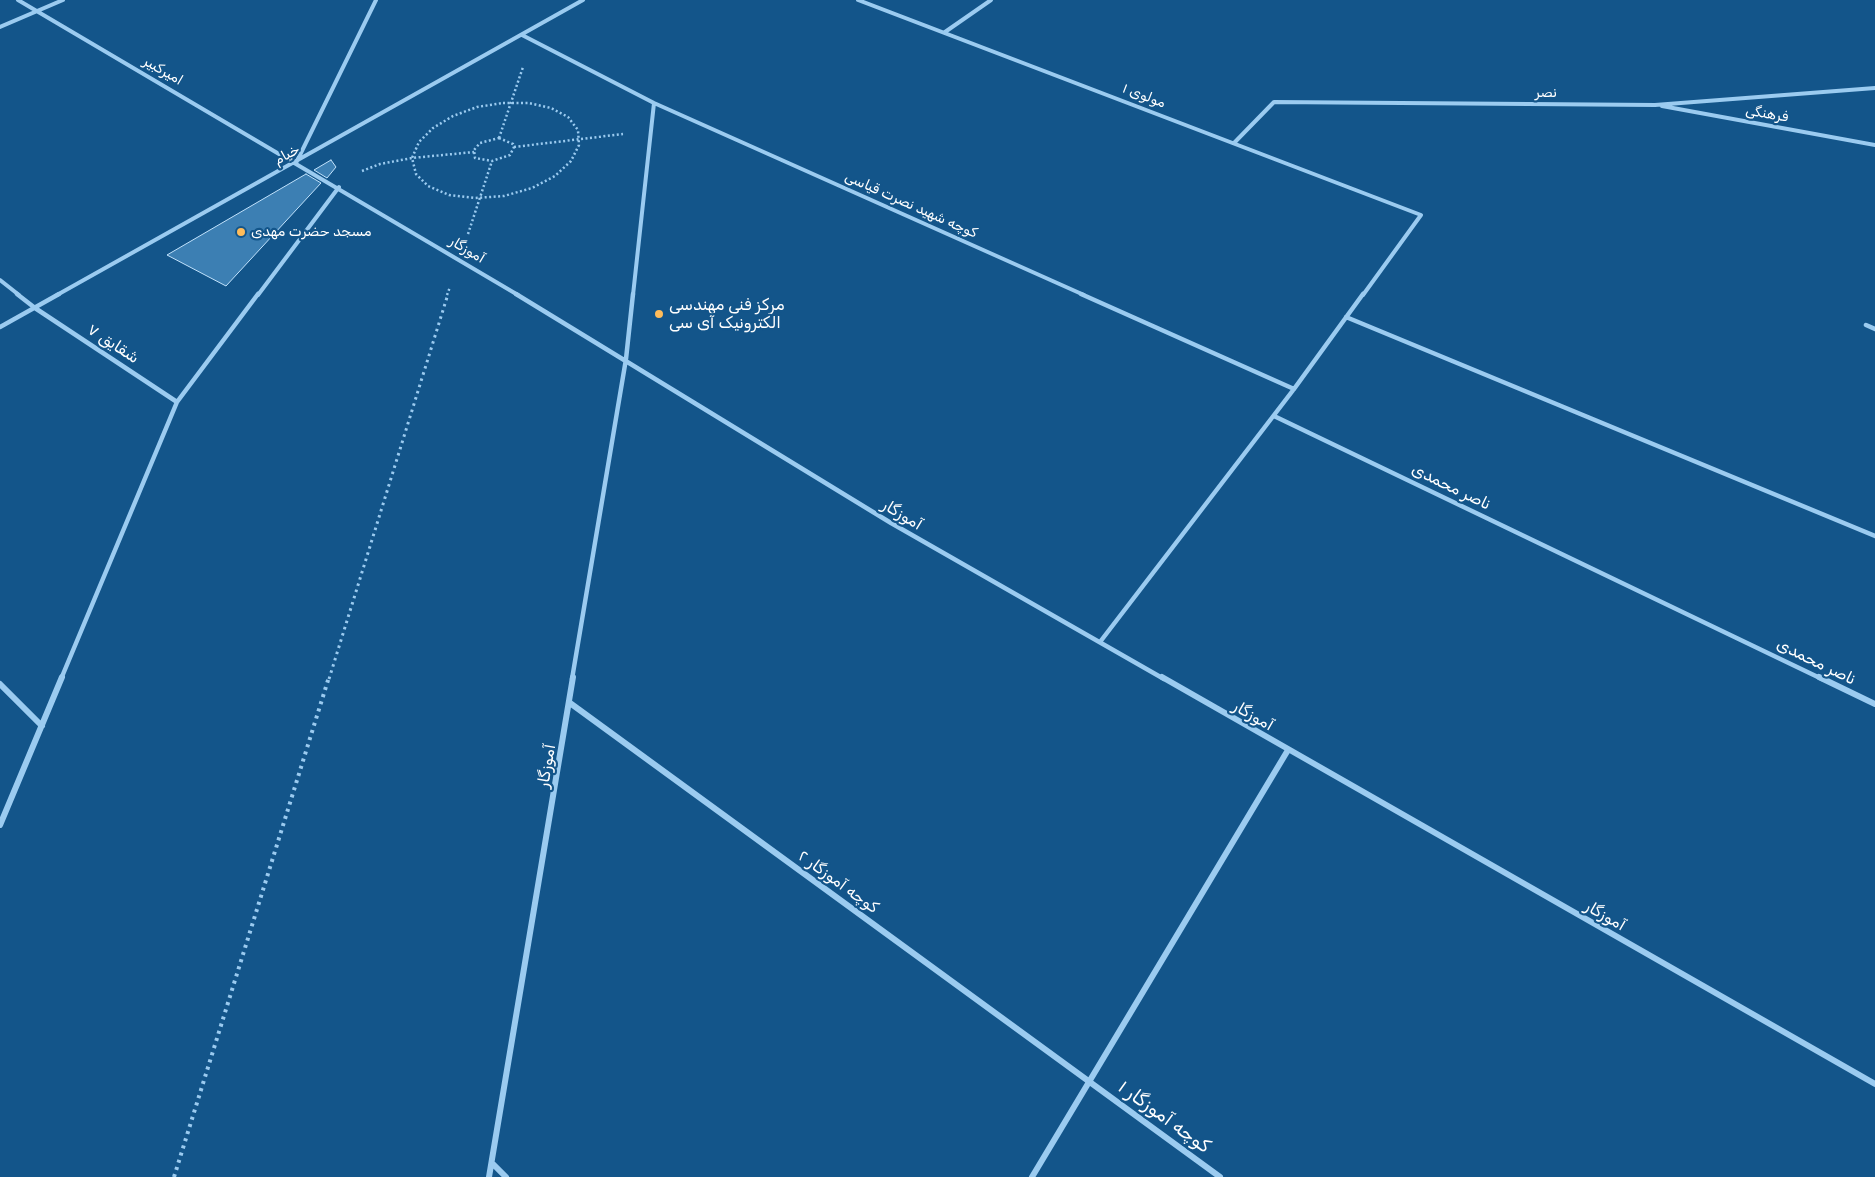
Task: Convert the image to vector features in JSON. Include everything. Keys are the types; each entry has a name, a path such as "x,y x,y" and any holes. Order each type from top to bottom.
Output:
{"street":[{"name":"امیرکبیر","path":"18,0 297,162"},
{"path":"0,27 64,0"},
{"path":"297,162 376,0"},
{"name":"خیام","path":"0,327 583,0"},
{"name":"مولوی ۱","path":"858,0 1422,214 1346,317"},
{"path":"945,32 991,0"},
{"name":"کوچه شهید نصرت قیاسی","path":"522,35 654,103 1294,389"},
{"name":"نصر","path":"1234,143 1274,102 1655,105 1875,88"},
{"name":"آموزگار","path":"489,1177 570,703 626,359 654,103"},
{"name":"فرهنگی","path":"1655,105 1875,146"},
{"name":"آموزگار","path":"297,162 626,359 891,523 1875,1084"},
{"path":"0,824 177,402 339,187"},
{"name":"شقایق ۷","path":"0,280 35,308 177,402"},
{"path":"1100,642 1274,416 1346,317 1875,536"},
{"path":"1866,325 1875,329"},
{"name":"ناصر محمدی","path":"1274,416 1875,704"},
{"path":"0,684 42,726"},
{"name":"کوچه آموزگار ۲","path":"570,703 1089,1083"},
{"path":"1032,1177 1288,750"},
{"name":"کوچه آموزگار ۱","path":"1089,1083 1220,1177"},
{"path":"492,1163 506,1177"}],"path":[{"path":"500,138 531,40"},
{"path":"512,103 529,103 551,108 568,117 578,130 579,145 571,161 555,176 532,188 504,196 481,198 449,195 428,186 416,174 412,158 419,142 432,128 453,116 477,107 512,103"},
{"path":"514,147 510,141 500,138 480,143 474,152 475,158 492,161 505,158 514,147 651,132"},
{"path":"331,182 380,164 412,158 474,152"},
{"path":"174,1177 459,258 481,198 492,161"}],"building":[{"path":"331,160 336,167 327,178 314,170"},
{"name":"مسجد حضرت مهدی","path":"306,174 321,183 226,286 167,255"}],"place":[{"name":"مسجد حضرت مهدی","path":"241,232"},
{"name":"مرکز فنی مهندسی الکترونیک آی سی","path":"659,314"}]}
